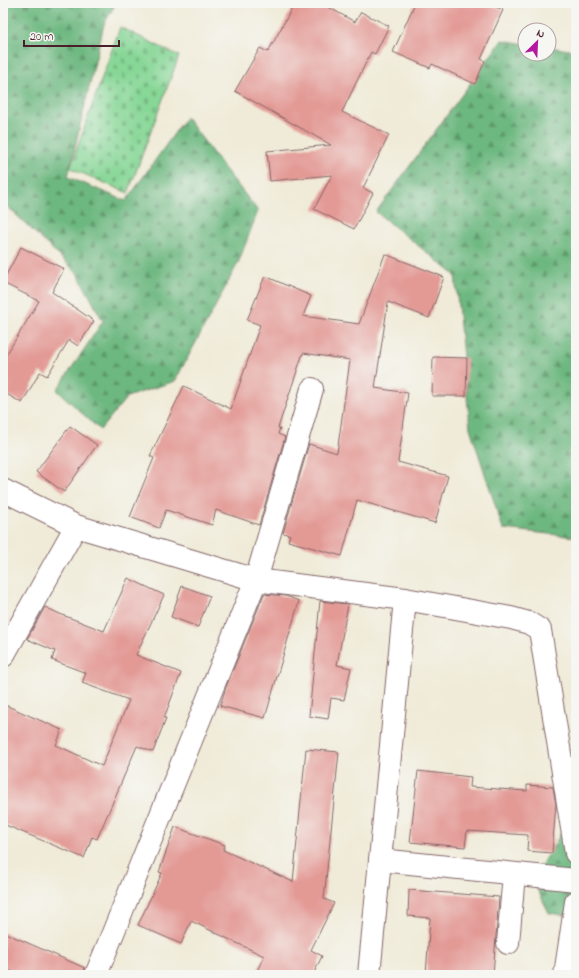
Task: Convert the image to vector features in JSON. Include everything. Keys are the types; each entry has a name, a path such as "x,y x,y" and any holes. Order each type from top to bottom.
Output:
{"street":[{"path":"96,975 256,580 312,389"},
{"path":"3,490 76,526 256,580 405,599 511,618 529,623 540,630 576,853"},
{"path":"3,656 76,526"},
{"path":"369,975 405,599"},
{"path":"380,860 576,880"},
{"path":"508,944 514,874"},
{"path":"565,975 576,902"}],"green space":[{"path":"3,3 116,3 104,24 68,177 126,201 186,117 258,211 239,261 175,381 127,397 100,430 57,390 103,321 77,273 5,204 7,152 3,149"},
{"path":"120,27 179,56 128,193 70,168"},
{"path":"502,40 517,43 517,62 557,62 557,48 576,51 576,537 503,529 470,428 455,275 376,212"},
{"path":"576,809 576,917 549,913 532,878 552,850 572,810"}],"building":[{"path":"295,3 321,3 355,22 361,12 389,26 375,54 371,52 342,112 389,135 363,188 373,193 354,229 314,209 332,175 270,181 267,151 331,145 235,91 260,48 268,52"},
{"path":"415,3 487,3 503,10 481,59 485,61 475,84 432,64 430,68 393,52"},
{"path":"21,247 64,269 52,292 94,321 78,346 69,340 47,376 40,372 22,403 3,392 3,360 39,301 3,283"},
{"path":"385,254 444,277 429,318 388,302 375,388 408,393 398,462 448,476 435,523 357,500 342,556 288,541 290,535 283,533 309,444 337,453 350,360 303,353 278,428 280,428 278,434 285,437 259,525 216,510 212,525 166,510 159,528 130,517 154,458 150,456 184,386 231,409 260,325 247,320 265,276 311,296 303,316 359,324"},
{"path":"433,357 467,358 466,396 432,396"},
{"path":"70,426 97,445 64,492 36,472"},
{"path":"128,578 164,595 136,655 181,673 153,752 137,746 97,839 92,837 84,858 3,824 3,704 62,730 56,745 102,766 129,700 82,683 86,673 52,660 55,651 27,639 45,607 104,631"},
{"path":"182,586 210,596 198,627 171,617"},
{"path":"264,594 286,596 299,601 265,718 220,706 226,687"},
{"path":"320,601 348,604 337,665 351,668 344,700 331,698 328,719 309,716"},
{"path":"306,749 339,752 324,899 334,903 311,950 322,956 313,975 255,975 264,956 191,921 181,944 138,925 162,873 159,872 175,827 225,845 223,850 293,882"},
{"path":"418,771 471,777 470,787 527,791 527,785 553,787 556,804 552,853 527,851 528,835 467,831 465,847 410,842"},
{"path":"409,890 499,897 493,975 426,975 430,918 408,916"},
{"path":"3,932 85,968 84,975 19,975 3,968"}]}
